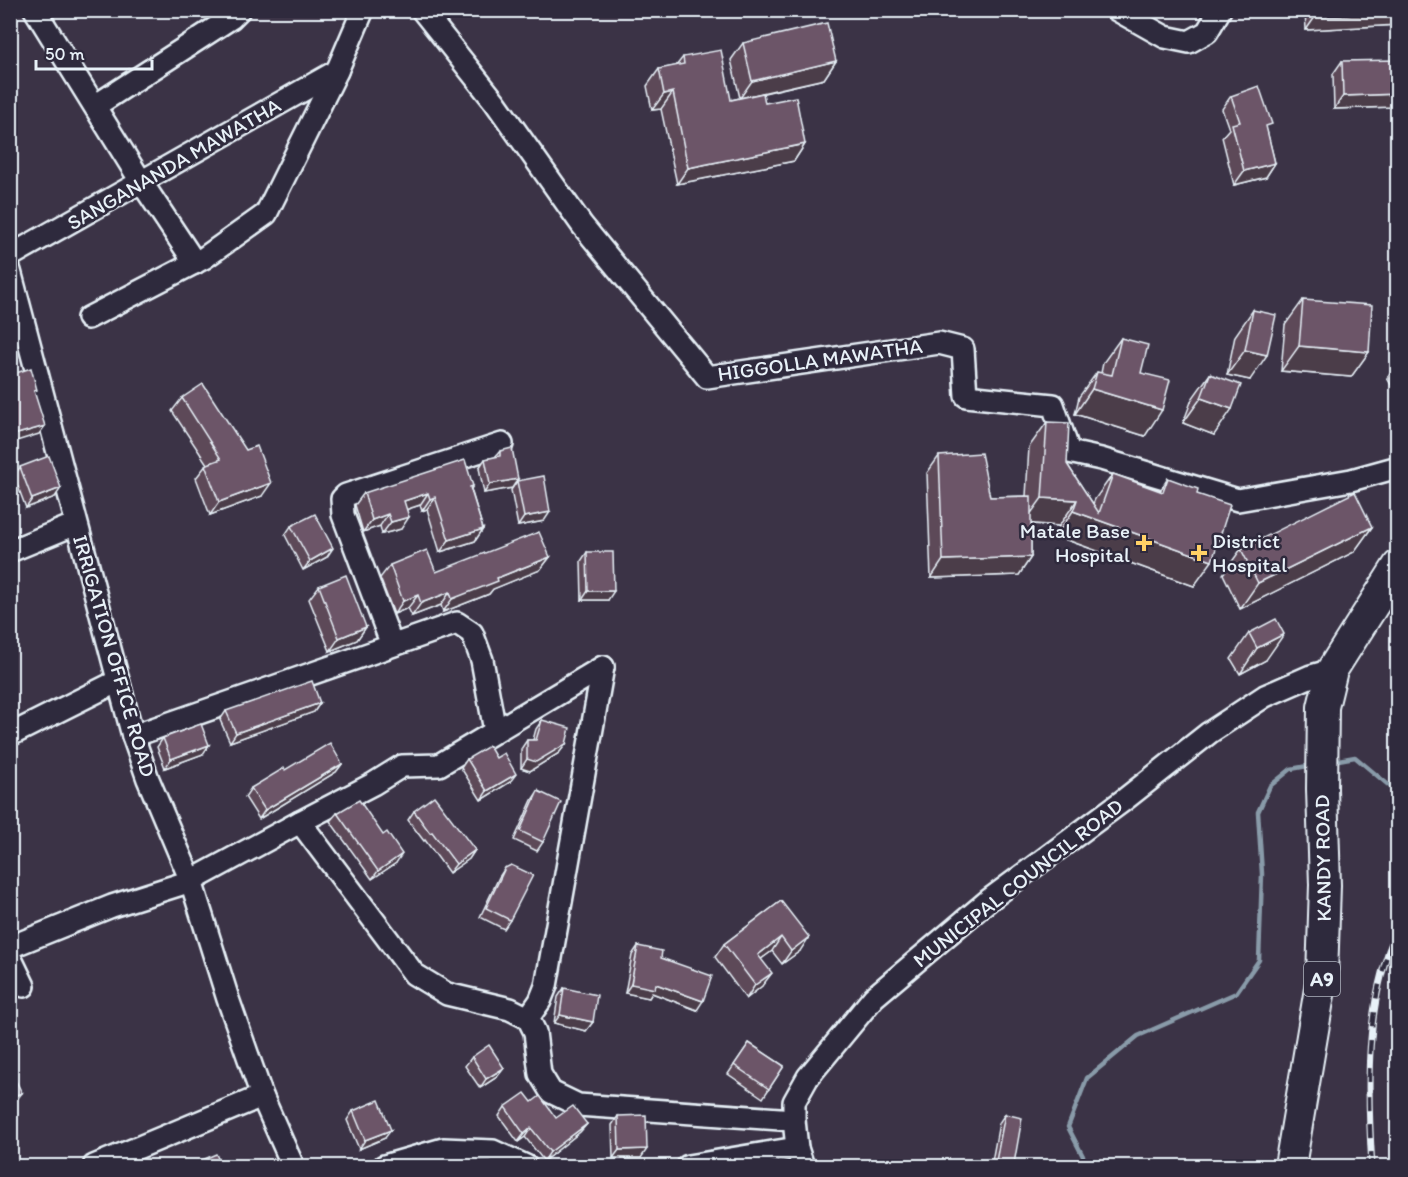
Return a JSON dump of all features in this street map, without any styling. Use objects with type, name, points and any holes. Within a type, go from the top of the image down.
[{"type":"highway","name":"KANDY ROAD","points":[[1290,1167],[1322,976],[1325,885],[1322,789],[1323,707],[1332,670],[1398,566]]},
{"type":"street","points":[[35,10],[142,183],[195,263]]},
{"type":"street","points":[[95,106],[231,18],[238,10]]},
{"type":"street","points":[[88,318],[195,263],[266,214],[337,71],[363,10]]},
{"type":"street","name":"HIGGOLLA MAWATHA","points":[[422,10],[495,102],[582,225],[707,376],[939,343],[963,349],[966,396],[1053,405],[1069,452],[1101,459],[1238,501],[1351,480],[1398,467]]},
{"type":"street","points":[[1116,10],[1165,37],[1189,42],[1207,32],[1220,10]]},
{"type":"street","name":"SANGANANDA MAWATHA","points":[[10,256],[337,71]]},
{"type":"street","name":"IRRIGATION OFFICE ROAD","points":[[10,272],[133,736],[148,779],[191,881],[228,999],[262,1096],[293,1167]]},
{"type":"street","points":[[392,645],[343,515],[342,499],[346,495],[502,444]]},
{"type":"street","points":[[10,551],[76,524]]},
{"type":"street","points":[[133,736],[457,623],[472,633],[482,660],[495,731]]},
{"type":"street","points":[[10,947],[112,906],[191,881],[373,784],[402,766],[439,765],[603,667],[546,986],[540,1001],[528,1018]]},
{"type":"street","name":"MUNICIPAL COUNCIL ROAD","points":[[800,1157],[794,1120],[794,1102],[808,1077],[874,997],[989,900],[1124,800],[1209,733],[1265,696],[1311,675],[1332,670]]},
{"type":"street","points":[[10,735],[118,681]]},
{"type":"street","points":[[300,822],[414,974],[447,994],[510,1009],[528,1018],[535,1032],[540,1074],[551,1092],[578,1105],[794,1120]]},
{"type":"street","points":[[10,957],[24,987]]},
{"type":"street","points":[[94,1167],[262,1096]]},
{"type":"street","points":[[384,1167],[443,1149],[493,1151],[526,1167]]},
{"type":"street","points":[[688,1167],[800,1157]]},
{"type":"building","points":[[1315,10],[1398,10],[1398,13],[1315,17]]},
{"type":"building","points":[[827,23],[836,61],[752,81],[743,43]]},
{"type":"building","points":[[721,50],[731,100],[763,93],[765,103],[796,97],[805,144],[688,168],[673,92],[664,94],[659,69],[684,64],[683,57]]},
{"type":"building","points":[[1398,60],[1398,94],[1343,96],[1342,61]]},
{"type":"building","points":[[1259,86],[1272,124],[1266,126],[1275,163],[1244,171],[1232,124],[1240,122],[1231,96]]},
{"type":"building","points":[[1303,300],[1372,305],[1369,352],[1299,346]]},
{"type":"building","points":[[1253,310],[1276,315],[1267,355],[1245,350]]},
{"type":"building","points":[[1121,338],[1148,345],[1141,373],[1170,380],[1162,410],[1092,389],[1097,372],[1112,375]]},
{"type":"building","points":[[31,368],[37,390],[34,391],[45,426],[10,436],[10,375]]},
{"type":"building","points":[[1210,374],[1241,385],[1232,409],[1201,398]]},
{"type":"building","points":[[203,384],[246,450],[257,446],[271,483],[219,502],[205,465],[221,459],[182,398]]},
{"type":"building","points":[[1047,422],[1069,423],[1067,464],[1099,513],[1113,474],[1163,492],[1168,478],[1198,489],[1197,494],[1230,505],[1212,561],[1073,511],[1077,500],[1042,498]]},
{"type":"building","points":[[512,448],[518,479],[490,484],[485,459],[500,456],[500,451]]},
{"type":"building","points":[[981,453],[990,497],[1031,496],[1031,557],[943,560],[939,456]]},
{"type":"building","points":[[49,456],[61,488],[32,499],[20,467]]},
{"type":"building","points":[[465,460],[473,486],[470,487],[483,529],[449,540],[435,497],[430,499],[428,493],[404,501],[409,517],[391,522],[388,514],[372,520],[364,493]]},
{"type":"building","points":[[544,476],[550,512],[524,517],[517,481]]},
{"type":"building","points":[[1355,492],[1372,527],[1258,583],[1241,549]]},
{"type":"building","points":[[315,514],[333,548],[310,561],[291,526]]},
{"type":"building","points":[[539,532],[550,557],[452,599],[450,592],[421,603],[418,595],[403,601],[390,565],[427,550],[436,572]]},
{"type":"building","points":[[587,552],[613,552],[614,591],[588,591]]},
{"type":"building","points":[[346,575],[366,627],[339,638],[319,586]]},
{"type":"building","points":[[1276,619],[1284,634],[1257,648],[1249,633]]},
{"type":"building","points":[[312,681],[320,703],[236,733],[226,711]]},
{"type":"building","points":[[542,720],[570,728],[566,744],[536,762],[527,759],[527,740],[536,740]]},
{"type":"building","points":[[201,724],[209,745],[171,759],[163,738]]},
{"type":"building","points":[[330,743],[342,764],[265,810],[251,788]]},
{"type":"building","points":[[489,746],[496,758],[504,753],[516,774],[487,791],[467,759]]},
{"type":"building","points":[[538,791],[561,802],[543,842],[520,831]]},
{"type":"building","points":[[434,796],[475,850],[456,864],[414,811]]},
{"type":"building","points":[[359,800],[383,835],[387,832],[402,854],[378,871],[337,813]]},
{"type":"building","points":[[511,865],[533,875],[510,920],[486,908],[505,868]]},
{"type":"building","points":[[781,901],[809,937],[791,951],[781,937],[758,955],[772,973],[755,985],[724,944]]},
{"type":"building","points":[[638,946],[662,951],[661,958],[712,976],[703,1001],[656,984],[655,989],[631,984]]},
{"type":"building","points":[[564,988],[597,995],[593,1022],[560,1015]]},
{"type":"building","points":[[749,1043],[784,1066],[769,1089],[734,1065]]},
{"type":"building","points":[[489,1045],[504,1068],[486,1079],[472,1057]]},
{"type":"building","points":[[10,1075],[13,1075],[22,1093],[10,1097]]},
{"type":"building","points":[[525,1093],[532,1102],[540,1096],[556,1118],[573,1106],[587,1124],[550,1152],[531,1128],[524,1134],[505,1107]]},
{"type":"building","points":[[379,1100],[391,1130],[365,1140],[353,1111]]},
{"type":"building","points":[[1005,1114],[1022,1118],[1014,1164],[996,1161]]},
{"type":"building","points":[[646,1115],[647,1149],[619,1150],[618,1116]]},
{"type":"building","points":[[216,1154],[222,1167],[200,1167],[198,1162]]},
{"type":"waterway","points":[[1333,761],[1355,757],[1398,793]]},
{"type":"waterway","points":[[1088,1166],[1068,1127],[1087,1078],[1138,1036],[1236,993],[1259,960],[1262,874],[1258,812],[1270,786],[1291,769],[1313,765]]},
{"type":"railway","points":[[1372,1166],[1369,1107],[1370,1046],[1379,985],[1398,929]]},
{"type":"place","name":"Matale Base Hospital","points":[[1144,543]]},
{"type":"place","name":"District Hospital","points":[[1199,553]]}]
